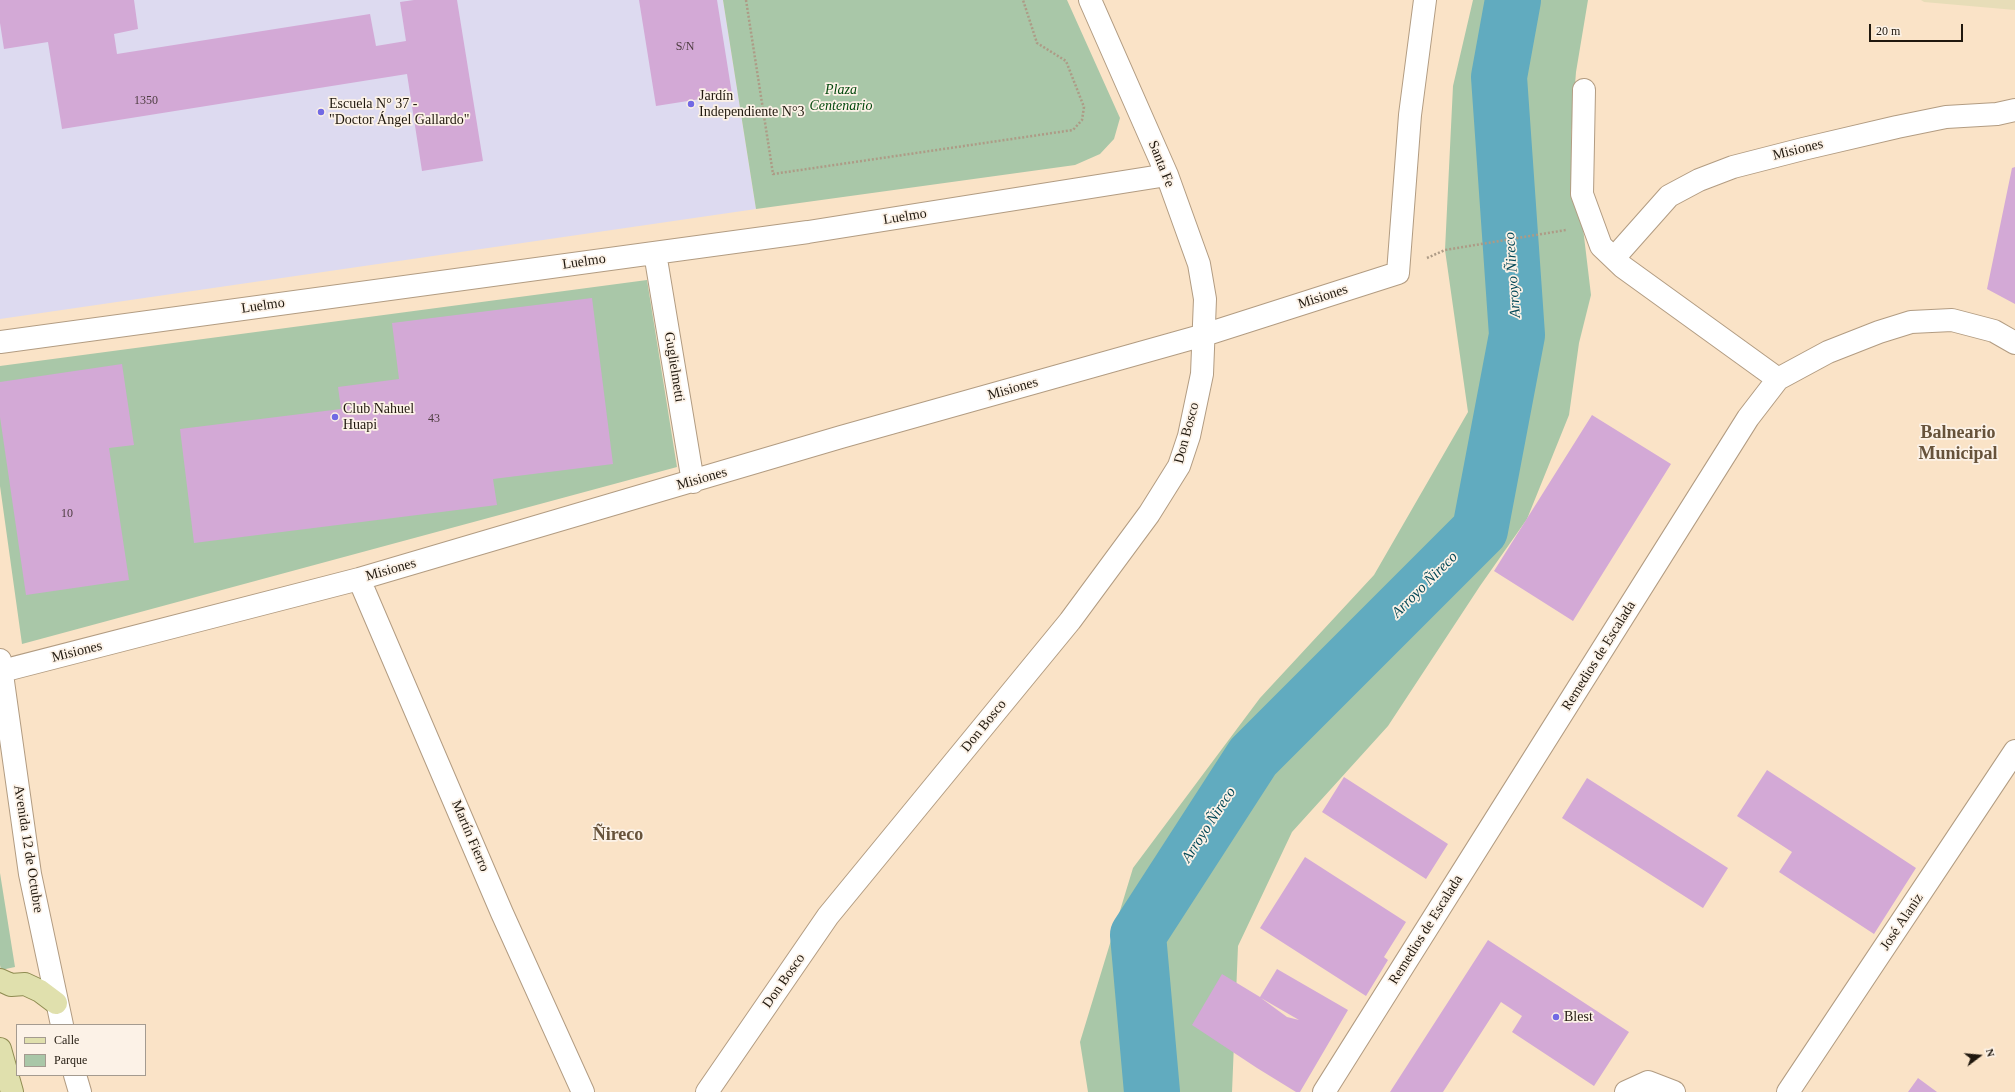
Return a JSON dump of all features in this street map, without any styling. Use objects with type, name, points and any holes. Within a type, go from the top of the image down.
[{"type":"main road","points":[[0,980],[11,985],[25,984],[40,991],[56,1004]]},
{"type":"main road","points":[[0,1049],[12,1092]]},
{"type":"street","name":"Santa Fe","points":[[1090,0],[1166,176],[1198,264],[1205,299],[1204,335]]},
{"type":"street","name":"Misiones","points":[[1,666],[359,579],[841,438],[1204,335],[1398,273],[1410,115],[1425,0]]},
{"type":"street","points":[[1584,90],[1582,194],[1608,252],[1623,266],[1778,379]]},
{"type":"street","name":"Misiones","points":[[1608,252],[1669,196],[1699,180],[1733,167],[1890,129],[1946,118],[1997,114],[2015,110]]},
{"type":"street","name":"Luelmo","points":[[0,342],[808,232],[1166,176]]},
{"type":"street","name":"Guglielmetti","points":[[655,253],[693,482]]},
{"type":"street","name":"Remedios de Escalada","points":[[1324,1092],[1748,418],[1778,379],[1828,352],[1879,332],[1911,322],[1952,320],[1994,331],[2015,344]]},
{"type":"street","name":"Don Bosco","points":[[707,1092],[828,916],[1070,621],[1148,514],[1180,466],[1189,436],[1202,374],[1204,335]]},
{"type":"street","name":"Martín Fierro","points":[[359,579],[502,913],[583,1092]]},
{"type":"street","name":"Avenida 12 de Octubre","points":[[1,666],[30,874],[56,1004],[62,1024]]},
{"type":"street","name":"José Alaniz","points":[[1788,1092],[2015,751]]},
{"type":"street","points":[[75,1076],[80,1092]]},
{"type":"street","points":[[1626,1092],[1648,1082],[1674,1092]]},
{"type":"path","points":[[746,0],[773,174],[1073,130],[1082,120],[1084,107],[1066,61],[1037,43],[1023,0]]},
{"type":"path","points":[[1444,250],[1545,233]]},
{"type":"shaded area","name":"Escuela N° 37 - \"Doctor Ángel Gallardo\"","points":[[0,0],[723,0],[756,209],[0,319]]},
{"type":"green space","name":"Plaza Centenario","points":[[723,0],[1067,0],[1120,118],[1114,139],[1100,154],[1075,165],[756,209]]},
{"type":"green space","points":[[1473,0],[1588,0],[1576,72],[1571,136],[1573,182],[1583,228],[1591,295],[1579,343],[1569,415],[1527,519],[1480,586],[1388,726],[1292,832],[1238,946],[1232,1092],[1088,1092],[1080,1042],[1133,868],[1260,698],[1374,575],[1468,412],[1445,250],[1453,86]]},
{"type":"green space","name":"Club Nahuel Huapi","points":[[647,280],[677,467],[22,644],[0,486],[0,366]]},
{"type":"green space","points":[[0,873],[15,967],[1,970],[0,965]]},
{"type":"sand","points":[[1921,0],[2015,0],[2015,10],[1924,2]]},
{"type":"building","name":"Escuela N° 37 - \"Doctor Ángel Gallardo\"","points":[[0,0],[134,0],[138,29],[114,34],[117,54],[370,14],[376,46],[406,41],[400,2],[414,0],[457,0],[483,161],[422,171],[407,74],[62,129],[48,42],[4,49],[0,23]]},
{"type":"building","name":"Jardín Independiente N°3","points":[[639,0],[717,0],[732,94],[656,106]]},
{"type":"building","points":[[2015,167],[2015,304],[1987,289],[2012,168]]},
{"type":"building","points":[[592,298],[613,464],[493,479],[497,505],[194,543],[180,429],[341,409],[338,387],[399,379],[392,323]]},
{"type":"building","points":[[122,364],[134,445],[109,448],[129,580],[26,595],[0,417],[0,382]]},
{"type":"building","points":[[1592,415],[1671,464],[1573,621],[1494,571]]},
{"type":"building","points":[[1767,770],[1916,868],[1874,934],[1779,872],[1792,852],[1737,816]]},
{"type":"building","points":[[1344,777],[1448,844],[1426,879],[1322,812]]},
{"type":"building","points":[[1587,778],[1728,868],[1703,908],[1562,818]]},
{"type":"building","points":[[1305,857],[1406,922],[1384,957],[1388,960],[1366,996],[1260,928]]},
{"type":"building","points":[[1488,940],[1629,1032],[1594,1086],[1512,1032],[1522,1016],[1501,1002],[1443,1092],[1390,1092]]},
{"type":"building","points":[[1277,969],[1348,1010],[1300,1092],[1296,1092],[1257,1068],[1192,1025],[1222,974],[1260,997]],"holes":[[[1261,998],[1299,1020],[1287,1017]]]},
{"type":"building","points":[[1918,1078],[1937,1092],[1908,1092]]},
{"type":"waterway","name":"Arroyo Ñireco","points":[[1152,1092],[1138,935],[1253,757],[1480,530],[1517,335],[1499,77],[1513,0]]},
{"type":"place","name":"Jardín Independiente N°3","points":[[691,104]]},
{"type":"place","name":"Escuela N° 37 - \"Doctor Ángel Gallardo\"","points":[[321,112]]},
{"type":"place","name":"Club Nahuel Huapi","points":[[335,417]]},
{"type":"place","name":"Blest","points":[[1556,1017]]},
{"type":"district","name":"Balneario Municipal","points":[[1958,443]]},
{"type":"district","name":"Ñireco","points":[[618,835]]}]
